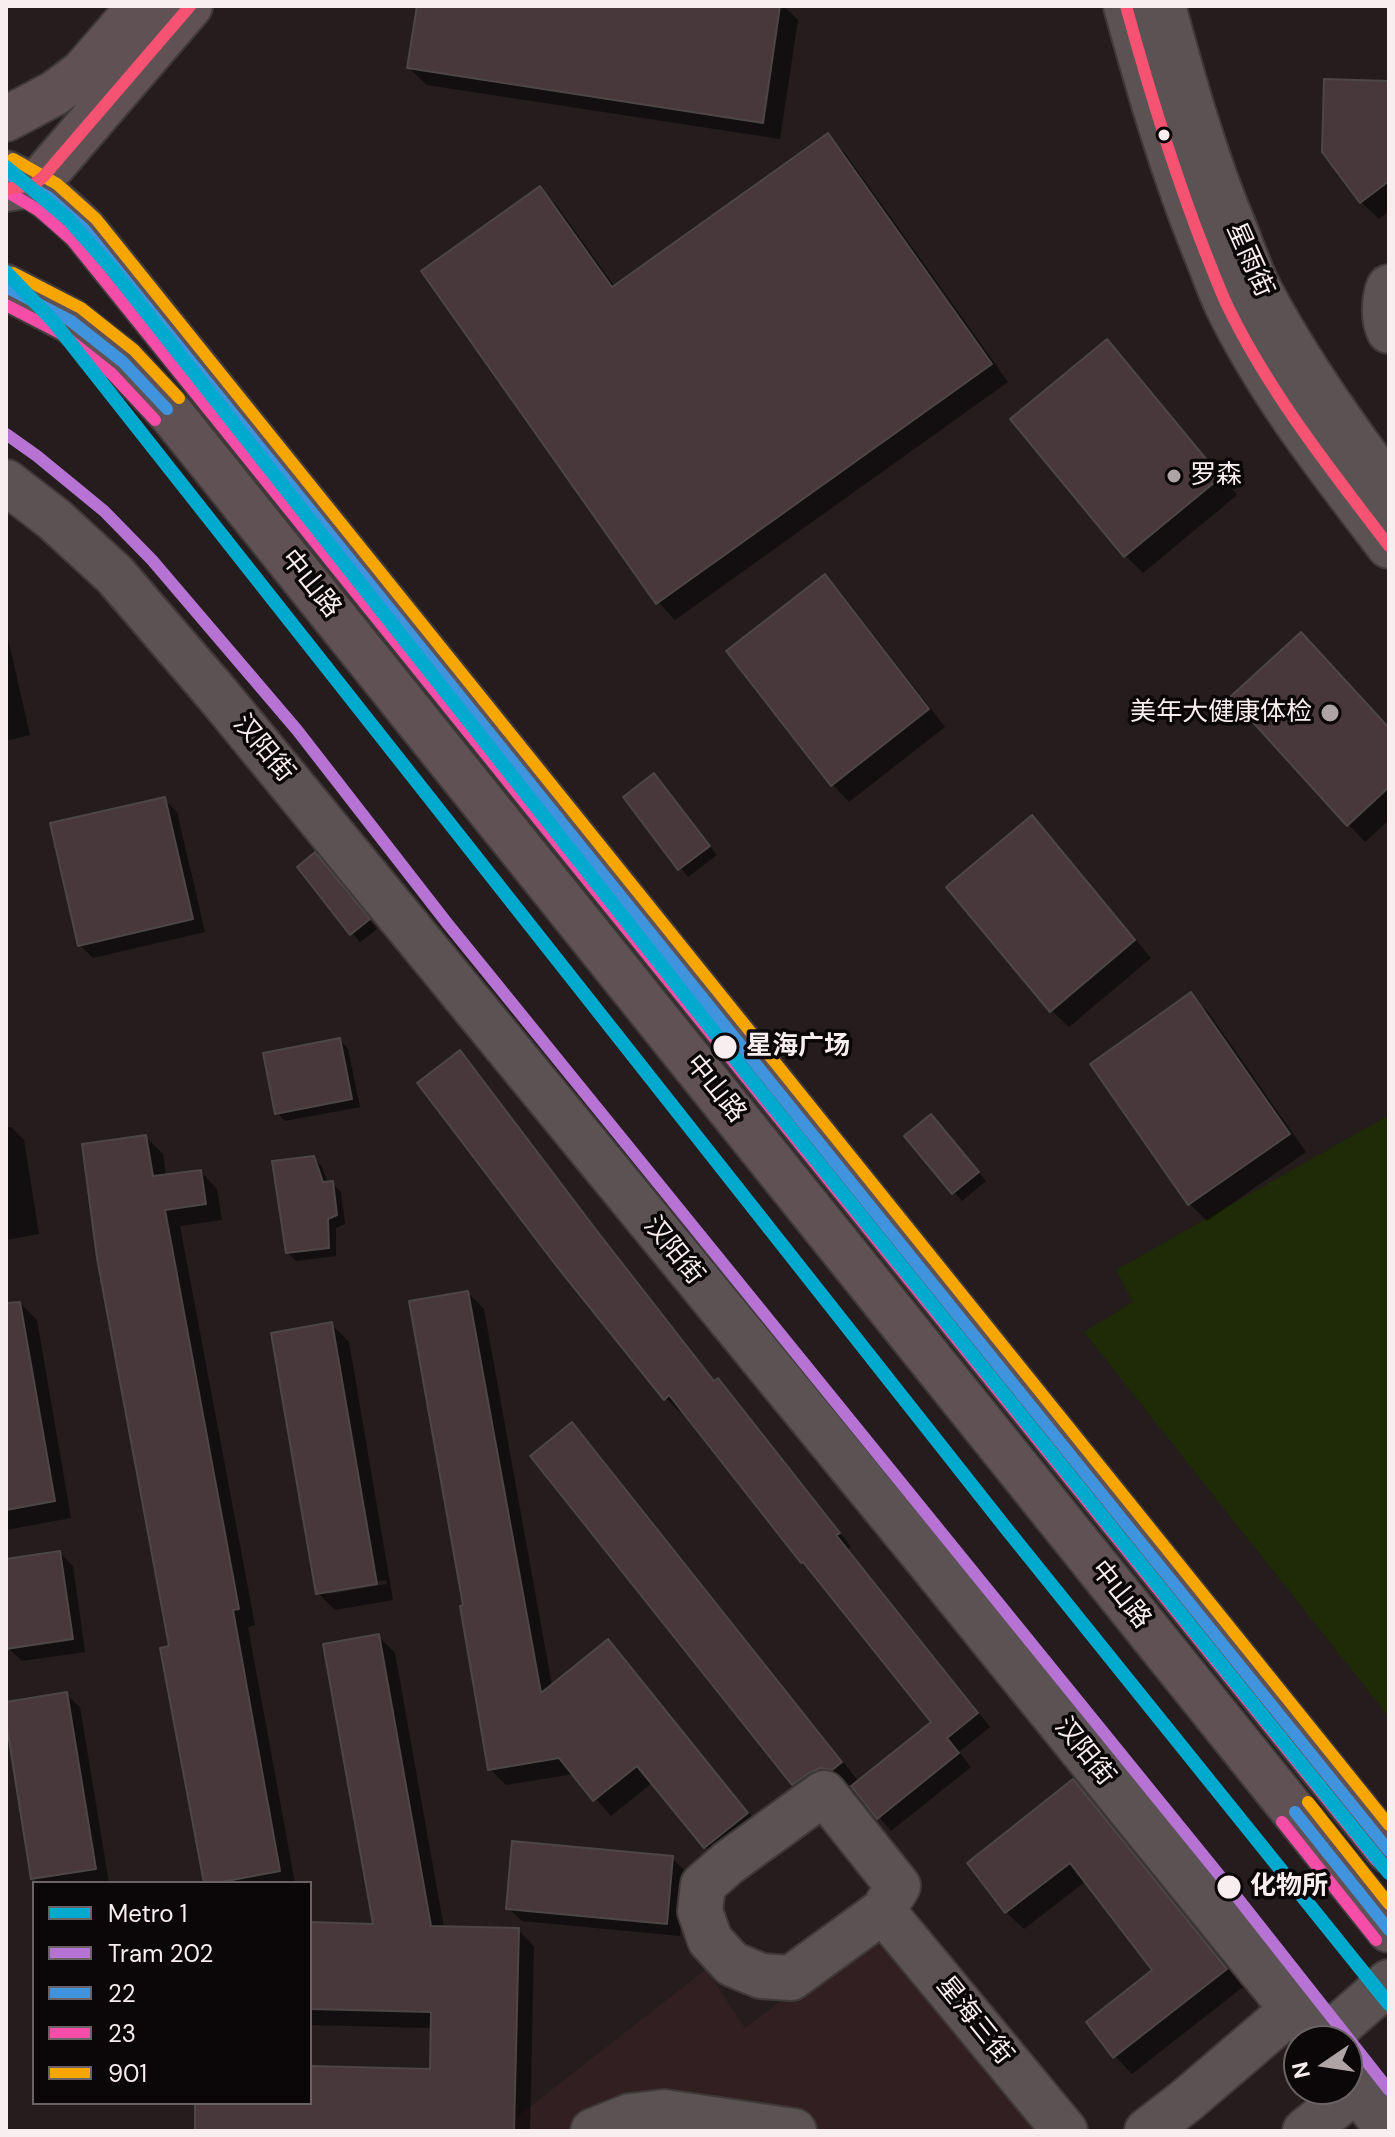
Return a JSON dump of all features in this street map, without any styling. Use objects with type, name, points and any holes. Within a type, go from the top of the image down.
[{"type":"highway","points":[[6,119],[55,93],[83,72],[140,6]]},
{"type":"highway","points":[[15,183],[43,177],[190,6]]},
{"type":"highway","name":"中山路","points":[[15,183],[59,205],[84,229],[1389,1851]]},
{"type":"highway","name":"中山路","points":[[6,287],[71,321],[123,362],[192,439],[1389,1930]]},
{"type":"street","name":"星雨街","points":[[1126,6],[1155,114],[1227,304],[1271,384],[1322,459],[1389,546]]},
{"type":"street","name":"星雨街","points":[[1163,6],[1190,105],[1223,202],[1258,286],[1302,365],[1389,487]]},
{"type":"street","points":[[1389,287],[1385,294],[1389,331]]},
{"type":"street","name":"汉阳街","points":[[6,482],[54,519],[115,575],[218,695],[1305,2025]]},
{"type":"street","points":[[824,1793],[898,1886],[883,1911],[791,1978],[761,1976],[732,1964],[710,1940],[700,1911],[703,1885],[824,1793]]},
{"type":"street","name":"星海三街","points":[[883,1911],[1065,2131]]},
{"type":"street","points":[[1320,2025],[1389,1982]]},
{"type":"street","points":[[1147,2131],[1187,2100],[1283,2046]]},
{"type":"street","points":[[1363,2098],[1389,2130]]},
{"type":"street","points":[[1305,2131],[1331,2105]]},
{"type":"street","points":[[593,2131],[630,2116],[664,2112],[794,2131]]},
{"type":"shaded area","points":[[867,1942],[883,1942],[1046,2131],[499,2131],[706,1969],[745,2028],[852,1947]]},
{"type":"green space","points":[[1389,1115],[1389,1717],[1084,1332],[1133,1302],[1116,1270]]},
{"type":"building","points":[[417,6],[780,6],[763,123],[407,68]]},
{"type":"building","points":[[1324,79],[1389,81],[1389,181],[1360,203],[1322,152]]},
{"type":"building","points":[[828,133],[992,364],[656,604],[421,271],[540,186],[612,287]]},
{"type":"building","points":[[1107,339],[1221,477],[1124,557],[1010,419]]},
{"type":"building","points":[[825,574],[929,709],[831,786],[726,651]]},
{"type":"building","points":[[1301,632],[1389,728],[1389,787],[1347,826],[1230,697]]},
{"type":"building","points":[[654,773],[710,846],[678,870],[623,797]]},
{"type":"building","points":[[165,797],[193,919],[78,946],[50,823]]},
{"type":"building","points":[[1032,815],[1135,940],[1050,1012],[946,887]]},
{"type":"building","points":[[315,852],[370,919],[350,935],[297,867]]},
{"type":"building","points":[[1191,992],[1290,1134],[1188,1205],[1090,1064]]},
{"type":"building","points":[[340,1038],[352,1099],[275,1114],[263,1053]]},
{"type":"building","points":[[460,1050],[714,1381],[718,1378],[840,1533],[836,1535],[978,1713],[947,1738],[959,1753],[877,1819],[851,1786],[931,1722],[669,1395],[664,1400],[417,1083]]},
{"type":"building","points":[[931,1114],[979,1172],[952,1194],[904,1136]]},
{"type":"building","points":[[146,1135],[153,1176],[201,1170],[206,1204],[165,1210],[239,1609],[233,1610],[280,1871],[227,1881],[204,1881],[160,1648],[169,1646],[97,1258],[82,1144]]},
{"type":"building","points":[[314,1156],[323,1182],[333,1181],[337,1215],[328,1219],[329,1248],[286,1253],[272,1161]]},
{"type":"building","points":[[468,1291],[541,1693],[608,1639],[748,1813],[704,1848],[637,1766],[593,1801],[559,1758],[488,1770],[460,1606],[463,1605],[409,1301]]},
{"type":"building","points":[[20,1302],[55,1501],[6,1510],[6,1303]]},
{"type":"building","points":[[332,1322],[377,1584],[316,1594],[271,1333]]},
{"type":"building","points":[[572,1422],[842,1762],[832,1770],[820,1768],[792,1785],[530,1456]]},
{"type":"building","points":[[60,1551],[73,1639],[6,1649],[6,1559]]},
{"type":"building","points":[[379,1634],[431,1926],[519,1928],[514,2131],[195,2131],[195,2105],[312,2105],[312,2066],[430,2069],[431,2012],[312,2009],[312,1922],[373,1924],[323,1644]]},
{"type":"building","points":[[67,1692],[96,1869],[31,1879],[6,1721],[6,1702]]},
{"type":"building","points":[[1073,1779],[1227,1969],[1113,2058],[1086,2022],[1152,1970],[1070,1863],[1005,1913],[967,1863]]},
{"type":"building","points":[[512,1841],[673,1856],[667,1924],[506,1909]]},
{"type":"metro line","name":"1","points":[[6,167],[69,220],[112,269],[747,1074],[1389,1873]]},
{"type":"metro line","name":"1","points":[[6,272],[53,321],[1005,1527],[1389,2004]]},
{"type":"tram line","name":"202","points":[[6,434],[104,511],[152,560],[297,730],[447,923],[1229,1887],[1389,2090]]},
{"type":"transit line","points":[[6,189],[33,185],[43,177],[190,6]]},
{"type":"transit line","points":[[1126,6],[1173,162],[1227,305],[1281,399],[1389,546]]},
{"type":"transit line","name":"901","points":[[13,159],[57,184],[96,219],[1389,1825]]},
{"type":"transit line","name":"22","points":[[6,173],[48,197],[84,229],[1389,1851]]},
{"type":"transit line","name":"23","points":[[6,191],[38,210],[72,240],[1377,1861]]},
{"type":"transit line","name":"901","points":[[13,273],[81,308],[134,350],[179,398]]},
{"type":"transit line","name":"22","points":[[6,287],[71,321],[123,362],[167,409]]},
{"type":"transit line","name":"23","points":[[6,305],[62,334],[112,374],[155,420]]},
{"type":"transit line","name":"901","points":[[1308,1802],[1389,1904]]},
{"type":"transit line","name":"22","points":[[1295,1812],[1389,1930]]},
{"type":"transit line","name":"23","points":[[1282,1822],[1376,1940]]},
{"type":"place","name":"罗森","points":[[1174,476]]},
{"type":"place","name":"美年大健康体检","points":[[1330,713]]},
{"type":"place","name":"星海广场","points":[[725,1047]]},
{"type":"place","name":"化物所","points":[[1229,1887]]}]
